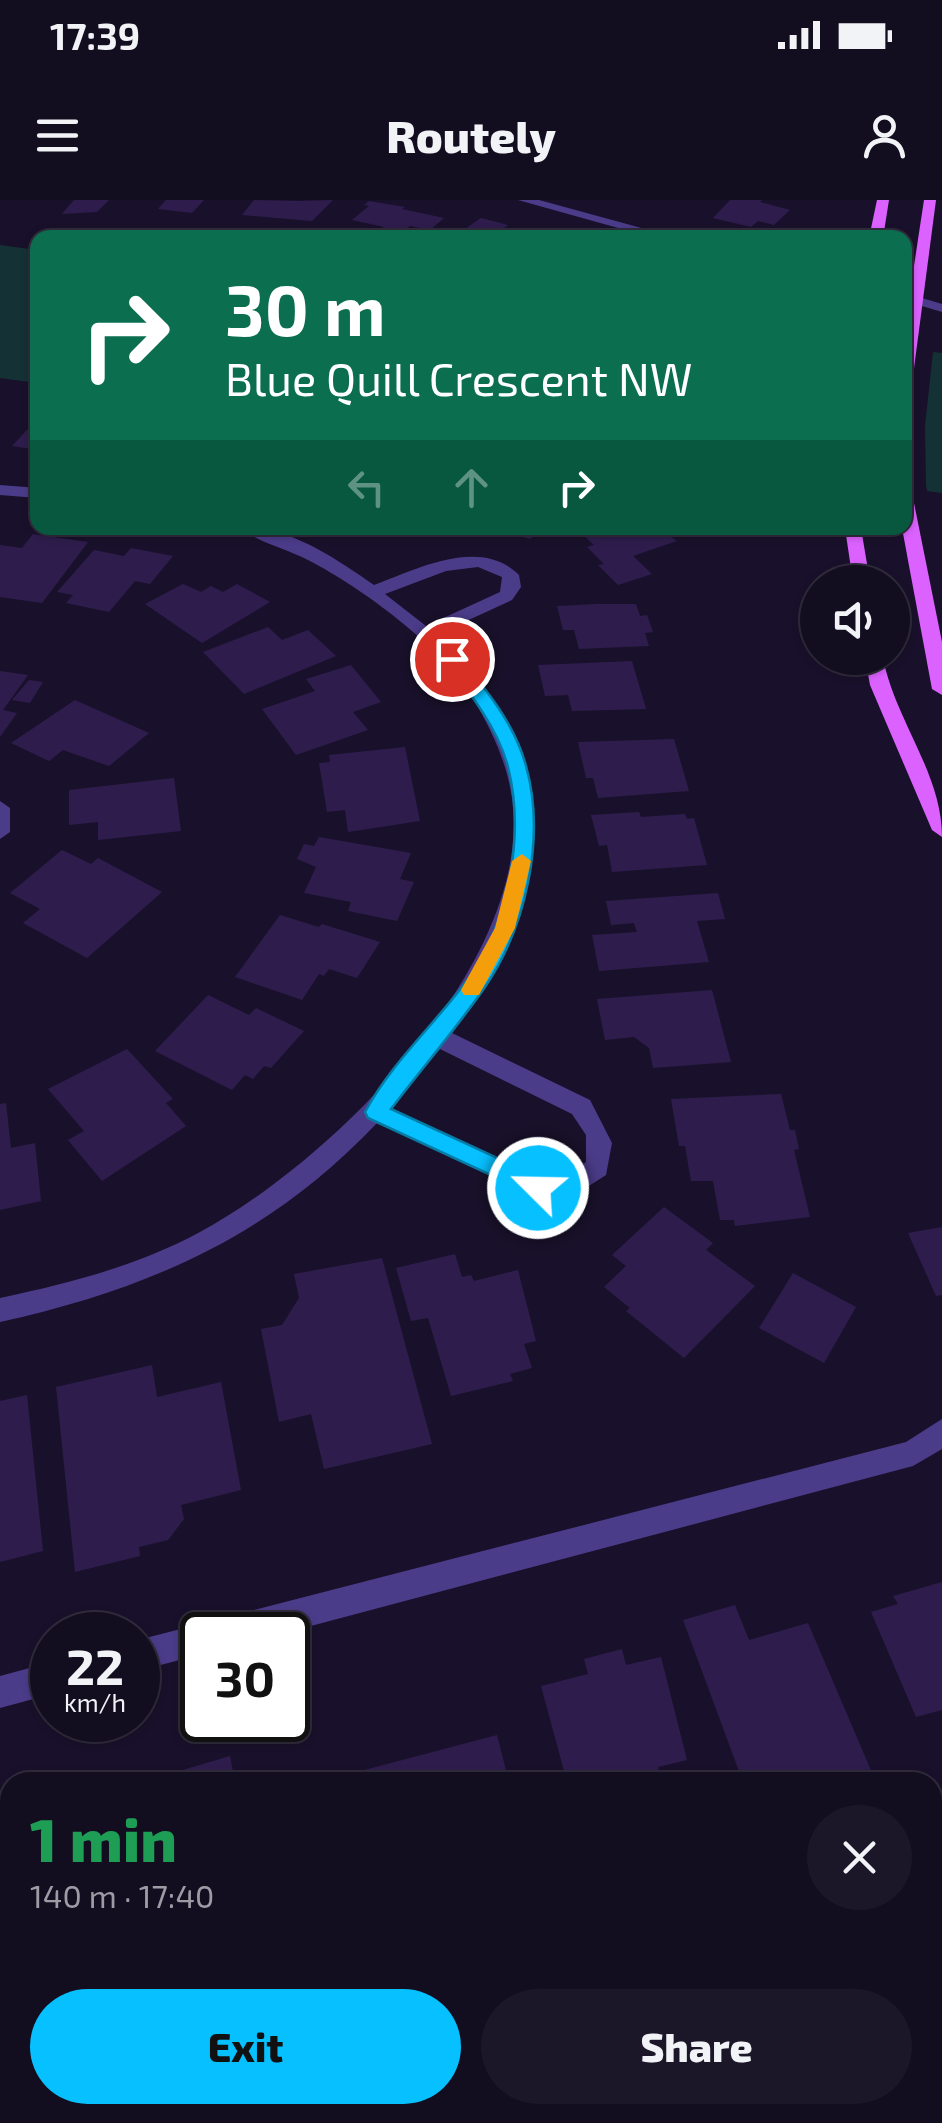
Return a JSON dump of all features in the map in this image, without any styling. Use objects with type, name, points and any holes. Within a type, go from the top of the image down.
[{"type":"main road","points":[[877,230],[883,200]]},
{"type":"main road","points":[[912,288],[930,200]]},
{"type":"main road","points":[[912,534],[942,688]]},
{"type":"main road","points":[[853,535],[859,565]]},
{"type":"main road","points":[[877,675],[942,830]]},
{"type":"street","points":[[524,200],[641,230]]},
{"type":"street","points":[[912,299],[942,308]]},
{"type":"street","points":[[0,490],[30,492]]},
{"type":"street","points":[[0,1310],[79,1292],[182,1254],[275,1197],[376,1112],[438,1037],[478,980],[505,928],[520,872],[524,817],[520,778],[503,729],[469,678],[373,592],[306,550],[267,535]]},
{"type":"street","points":[[373,592],[470,561],[500,566],[510,575],[512,587],[506,596],[423,634]]},
{"type":"street","points":[[0,808],[0,832]]},
{"type":"street","points":[[376,1112],[538,1188],[569,1186],[596,1168],[602,1142],[596,1124],[581,1107],[438,1037]]},
{"type":"street","points":[[306,1612],[913,1453],[942,1432]]},
{"type":"street","points":[[0,1692],[30,1684]]},
{"type":"green space","points":[[0,245],[30,249],[30,382],[0,378]]},
{"type":"green space","points":[[933,352],[942,353],[942,493],[927,491],[926,485],[925,426]]},
{"type":"building","points":[[74,200],[109,200],[97,212],[62,214]]},
{"type":"building","points":[[166,200],[204,200],[192,213],[158,209]]},
{"type":"building","points":[[254,200],[333,200],[312,221],[242,215]]},
{"type":"building","points":[[730,200],[762,200],[790,210],[774,225],[758,221],[751,227],[713,218]]},
{"type":"building","points":[[369,201],[444,218],[430,230],[410,226],[405,230],[380,230],[384,227],[352,220],[369,206],[364,205]]},
{"type":"building","points":[[481,218],[508,225],[501,230],[463,230]]},
{"type":"building","points":[[30,427],[30,449],[12,446]]},
{"type":"building","points":[[32,535],[88,542],[42,603],[0,597],[0,545],[22,548]]},
{"type":"building","points":[[583,535],[668,535],[677,541],[633,556],[652,574],[618,585],[587,547],[594,545]]},
{"type":"building","points":[[131,548],[173,556],[150,584],[135,581],[109,612],[66,603],[73,595],[57,592],[94,550],[124,556]]},
{"type":"building","points":[[183,584],[201,592],[211,586],[223,592],[237,584],[270,602],[202,643],[145,604]]},
{"type":"building","points":[[636,604],[640,616],[647,615],[653,632],[645,633],[649,646],[579,649],[574,630],[563,630],[557,606]]},
{"type":"building","points":[[268,627],[282,640],[308,630],[336,656],[244,694],[203,652]]},
{"type":"building","points":[[632,661],[646,709],[572,711],[568,695],[545,696],[538,665]]},
{"type":"building","points":[[351,665],[381,702],[353,712],[368,730],[296,755],[262,709],[315,691],[306,679]]},
{"type":"building","points":[[0,671],[28,675],[3,710],[17,713],[0,737]]},
{"type":"building","points":[[29,680],[43,682],[30,703],[12,700]]},
{"type":"building","points":[[75,700],[149,733],[109,766],[63,750],[49,761],[11,743]]},
{"type":"building","points":[[674,739],[689,791],[598,798],[593,778],[586,778],[578,742]]},
{"type":"building","points":[[405,747],[420,821],[348,832],[345,810],[327,812],[319,763],[330,762],[329,755]]},
{"type":"building","points":[[174,778],[181,831],[98,840],[98,822],[69,825],[69,790]]},
{"type":"building","points":[[639,812],[641,817],[685,814],[687,819],[694,818],[707,865],[612,872],[607,845],[599,846],[591,815]]},
{"type":"building","points":[[319,837],[411,853],[400,879],[414,882],[397,921],[348,911],[351,902],[304,893],[316,867],[297,859],[304,844],[314,846]]},
{"type":"building","points":[[62,850],[91,864],[98,858],[162,892],[87,958],[23,923],[40,909],[10,893]]},
{"type":"building","points":[[718,893],[725,919],[697,921],[709,962],[599,971],[592,935],[637,932],[634,923],[611,925],[606,901]]},
{"type":"building","points":[[280,915],[380,942],[357,978],[329,969],[324,976],[319,974],[302,1000],[235,977]]},
{"type":"building","points":[[712,990],[731,1062],[653,1068],[649,1048],[634,1037],[605,1040],[597,999]]},
{"type":"building","points":[[208,995],[249,1015],[256,1008],[304,1031],[271,1068],[264,1066],[253,1079],[245,1075],[232,1090],[155,1051]]},
{"type":"building","points":[[127,1049],[173,1099],[166,1103],[186,1126],[102,1181],[68,1140],[84,1131],[48,1089]]},
{"type":"building","points":[[781,1094],[790,1130],[795,1130],[799,1149],[794,1150],[810,1217],[735,1226],[734,1220],[720,1220],[713,1181],[691,1181],[685,1146],[679,1146],[671,1099]]},
{"type":"building","points":[[6,1103],[11,1148],[35,1143],[41,1201],[0,1210],[0,1104]]},
{"type":"building","points":[[664,1207],[713,1243],[706,1250],[755,1286],[684,1358],[626,1311],[630,1308],[604,1287],[626,1266],[612,1255]]},
{"type":"building","points":[[942,1227],[942,1295],[936,1296],[908,1233]]},
{"type":"building","points":[[455,1254],[462,1277],[471,1275],[474,1281],[518,1270],[536,1341],[524,1344],[532,1368],[510,1374],[513,1381],[451,1396],[428,1318],[411,1321],[396,1268]]},
{"type":"building","points":[[382,1258],[432,1444],[324,1469],[311,1414],[279,1422],[261,1329],[282,1325],[299,1298],[294,1274]]},
{"type":"building","points":[[793,1273],[856,1307],[824,1363],[759,1328]]},
{"type":"building","points":[[152,1365],[157,1397],[221,1382],[241,1490],[181,1505],[184,1519],[168,1540],[139,1547],[140,1556],[75,1572],[56,1387]]},
{"type":"building","points":[[27,1395],[43,1551],[0,1562],[0,1401]]},
{"type":"building","points":[[942,1582],[942,1710],[916,1717],[871,1612],[898,1604],[893,1596]]},
{"type":"building","points":[[735,1605],[749,1640],[808,1623],[872,1772],[739,1772],[683,1620]]},
{"type":"building","points":[[622,1649],[626,1665],[661,1657],[687,1760],[658,1767],[659,1772],[564,1772],[541,1686],[588,1674],[584,1659]]},
{"type":"building","points":[[497,1735],[506,1772],[357,1772]]},
{"type":"building","points":[[230,1756],[233,1772],[176,1772]]},
{"type":"slow traffic","points":[[472,990],[505,928],[522,861]]},
{"type":"route","points":[[452,659],[487,702],[517,765],[524,817],[520,872],[505,928],[478,980],[438,1037],[376,1112],[538,1188]]}]
